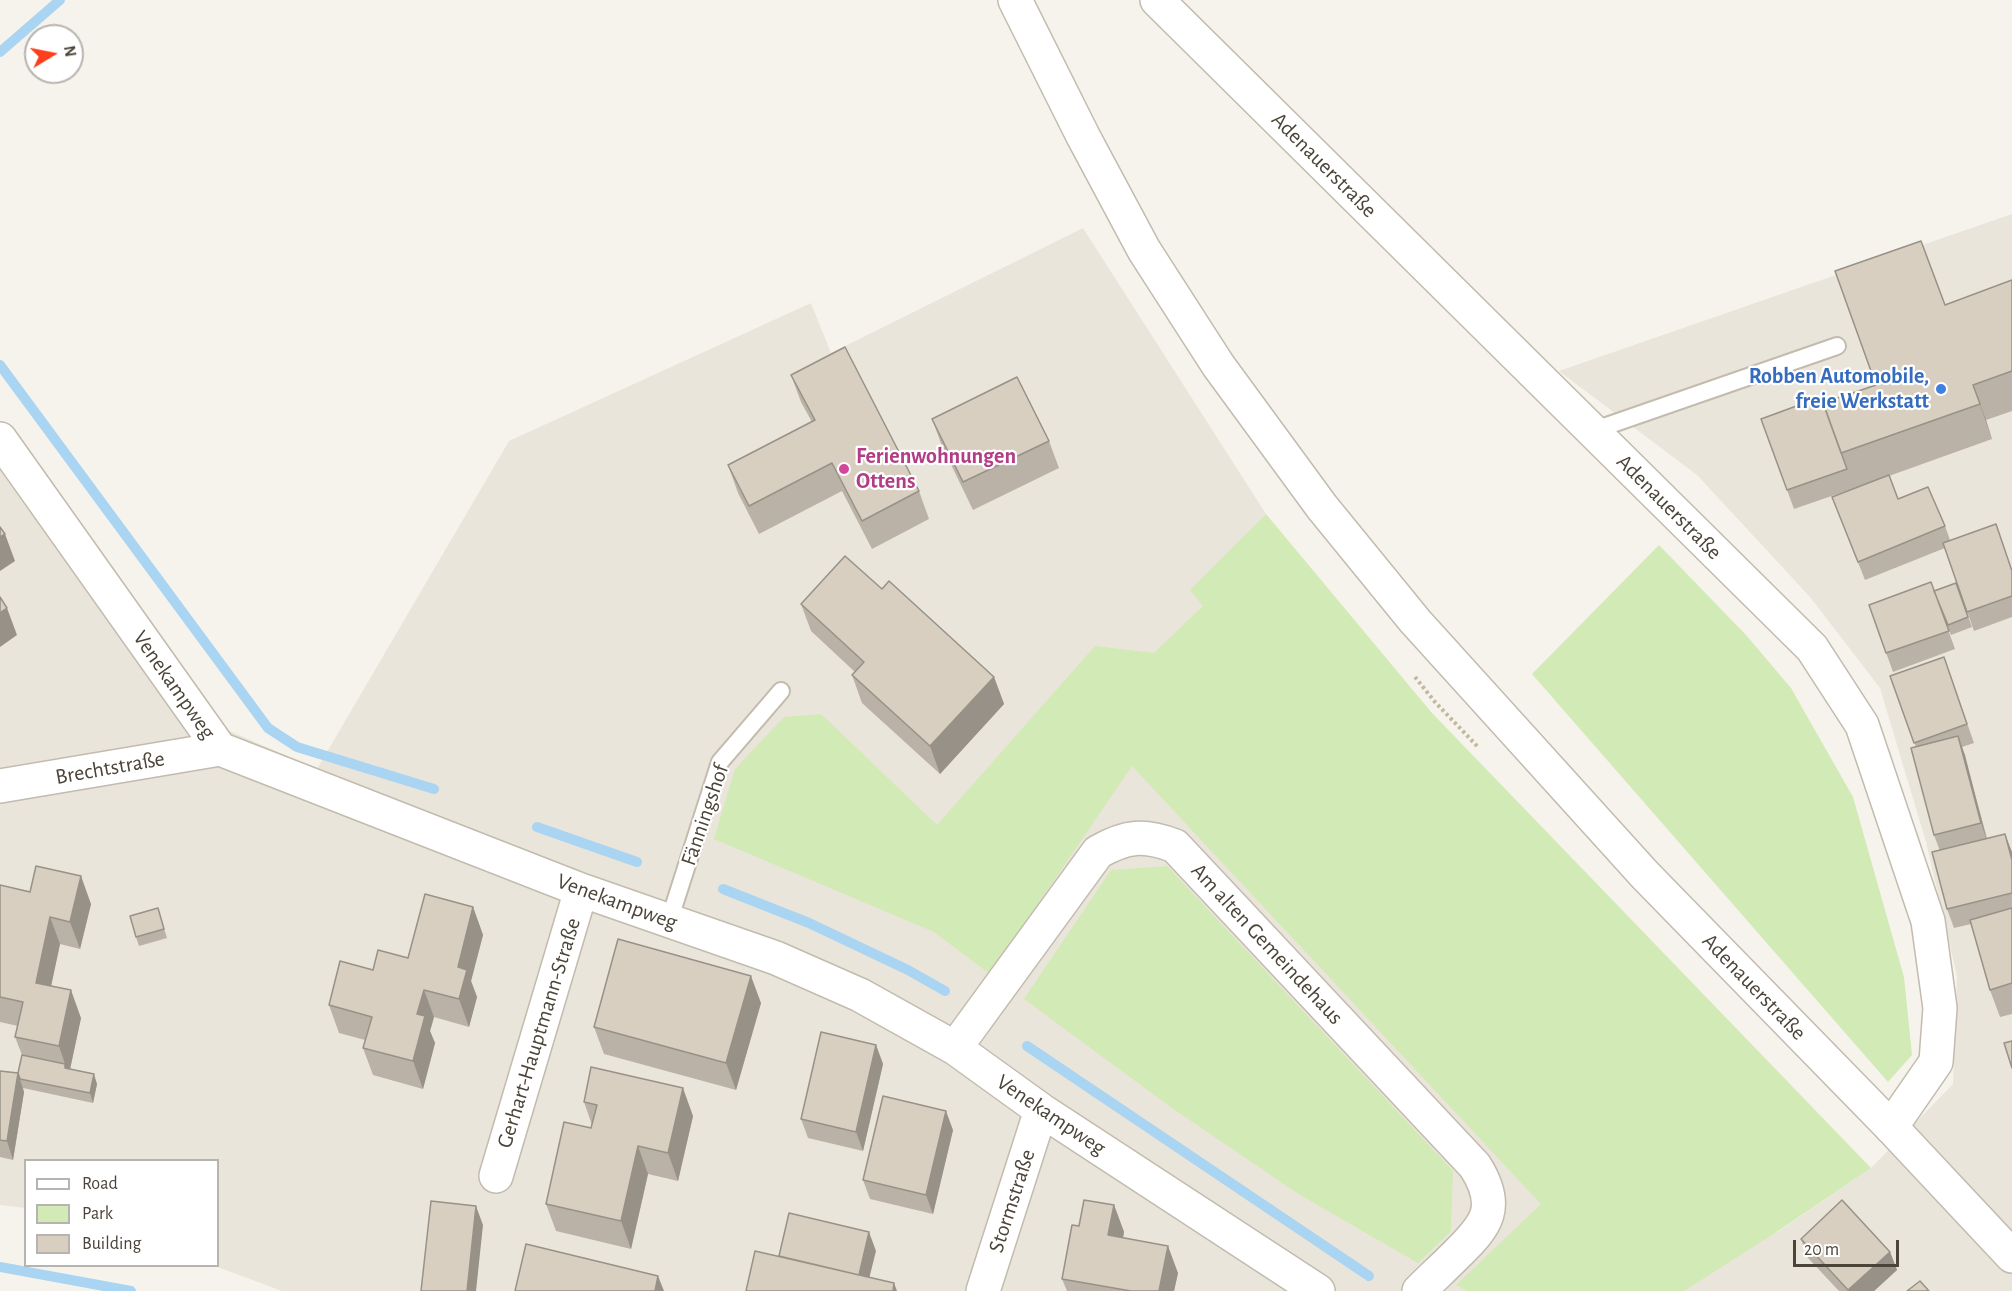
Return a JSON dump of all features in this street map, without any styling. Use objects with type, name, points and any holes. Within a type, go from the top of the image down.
[{"type":"street","name":"Adenauerstraße","points":[[1015,0],[1083,136],[1144,250],[1218,365],[1322,507],[1415,621],[1646,875],[1891,1127],[2012,1256]]},
{"type":"street","name":"Adenauerstraße","points":[[1157,0],[1812,648],[1862,725],[1928,921],[1940,1008],[1936,1062],[1891,1127]]},
{"type":"street","name":"Venekampweg","points":[[0,439],[220,750],[581,890],[776,958],[860,995],[955,1048],[1041,1110],[1318,1291]]},
{"type":"street","name":"Brechtstraße","points":[[0,786],[220,750]]},
{"type":"street","name":"Am alten Gemeindehaus","points":[[955,1048],[1098,852],[1115,842],[1135,837],[1156,838],[1175,846],[1475,1166],[1485,1182],[1488,1200],[1486,1218],[1477,1234],[1419,1291]]},
{"type":"street","name":"Gerhart-Hauptmann-Straße","points":[[496,1176],[581,890]]},
{"type":"street","name":"Stormstraße","points":[[983,1291],[1041,1110]]},
{"type":"lane","points":[[1593,431],[1837,346]]},
{"type":"lane","name":"Fänningshof","points":[[669,921],[720,762],[781,691]]},
{"type":"shaded area","points":[[2012,214],[2012,1291],[282,1291],[218,1267],[219,1159],[24,1159],[24,1208],[0,1205],[0,430],[225,729],[317,769],[509,441],[811,303],[831,353],[1083,228],[1266,514],[1191,590],[1776,1233],[1871,1168],[1953,1084],[1957,976],[1926,842],[1880,688],[1810,597],[1697,475],[1559,371]]},
{"type":"green space","points":[[1266,514],[1432,713],[1871,1168],[1684,1291],[1467,1291],[1456,1285],[1541,1204],[1132,766],[990,974],[934,932],[714,839],[735,769],[784,717],[821,714],[937,825],[1095,646],[1154,653],[1203,606],[1190,590]]},
{"type":"green space","points":[[1659,545],[1746,635],[1791,688],[1853,797],[1904,977],[1912,1055],[1888,1082],[1532,674]]},
{"type":"green space","points":[[1167,866],[1453,1171],[1451,1231],[1418,1263],[1300,1195],[1172,1108],[1024,999],[1111,870]]},
{"type":"building","points":[[1921,241],[1945,305],[2012,280],[2012,371],[1973,385],[1980,404],[1841,453],[1823,403],[1876,385],[1835,271]]},
{"type":"building","name":"Ferienwohnungen Ottens","points":[[845,347],[919,491],[862,521],[832,463],[749,506],[728,465],[815,420],[791,375]]},
{"type":"building","points":[[1017,377],[1049,441],[963,482],[932,419]]},
{"type":"building","points":[[1821,397],[1847,469],[1787,490],[1761,419]]},
{"type":"building","points":[[1889,475],[1898,499],[1928,487],[1945,526],[1858,562],[1832,497]]},
{"type":"building","points":[[1996,524],[2012,571],[2012,596],[1967,612],[1943,543]]},
{"type":"building","points":[[0,527],[5,534],[0,537]]},
{"type":"building","points":[[845,556],[882,589],[889,581],[994,677],[930,746],[852,675],[864,662],[801,604]]},
{"type":"building","points":[[1931,582],[1949,631],[1886,653],[1869,605]]},
{"type":"building","points":[[1956,583],[1968,617],[1948,625],[1934,591]]},
{"type":"building","points":[[0,597],[7,608],[0,613]]},
{"type":"building","points":[[1944,657],[1967,724],[1914,743],[1890,676]]},
{"type":"building","points":[[1958,736],[1981,823],[1934,835],[1911,748]]},
{"type":"building","points":[[2005,834],[2012,860],[2012,893],[1947,909],[1932,852]]},
{"type":"building","points":[[36,866],[81,876],[70,922],[50,917],[36,983],[71,990],[59,1046],[15,1037],[23,1002],[0,997],[0,885],[30,892]]},
{"type":"building","points":[[425,894],[473,907],[458,967],[467,970],[459,999],[424,990],[417,1014],[425,1016],[413,1061],[363,1048],[372,1017],[329,1005],[340,961],[373,970],[378,950],[408,958]]},
{"type":"building","points":[[158,908],[164,929],[136,937],[130,916]]},
{"type":"building","points":[[2012,908],[2012,983],[1990,990],[1970,920]]},
{"type":"building","points":[[618,939],[751,976],[726,1063],[594,1027]]},
{"type":"building","points":[[821,1032],[876,1045],[856,1132],[801,1119]]},
{"type":"building","points":[[2012,1041],[2012,1068],[2004,1043]]},
{"type":"building","points":[[22,1055],[65,1064],[65,1068],[94,1074],[90,1093],[20,1079],[18,1073]]},
{"type":"building","points":[[591,1067],[683,1088],[668,1153],[638,1146],[621,1221],[546,1204],[564,1122],[591,1128],[597,1105],[584,1102]]},
{"type":"building","points":[[0,1071],[18,1073],[7,1141],[0,1140]]},
{"type":"building","points":[[883,1096],[946,1111],[926,1195],[863,1180]]},
{"type":"building","points":[[1084,1200],[1114,1205],[1108,1235],[1168,1246],[1159,1291],[1131,1291],[1062,1279],[1072,1225],[1079,1226]]},
{"type":"building","points":[[1842,1200],[1890,1252],[1848,1290],[1801,1239]]},
{"type":"building","points":[[431,1201],[476,1206],[467,1291],[421,1291]]},
{"type":"building","points":[[789,1213],[869,1232],[859,1275],[779,1256]]},
{"type":"building","points":[[526,1244],[658,1276],[655,1291],[515,1291]]},
{"type":"building","points":[[755,1251],[894,1283],[893,1291],[746,1291]]},
{"type":"building","points":[[1920,1281],[1929,1291],[1907,1291]]},
{"type":"waterway","points":[[0,52],[60,0]]},
{"type":"waterway","points":[[0,365],[268,728],[297,747],[434,789]]},
{"type":"waterway","points":[[537,827],[637,862]]},
{"type":"waterway","points":[[723,889],[809,923],[908,970],[945,991]]},
{"type":"waterway","points":[[1027,1046],[1369,1276]]},
{"type":"waterway","points":[[0,1267],[131,1291]]},
{"type":"place","name":"Robben Automobile, freie Werkstatt","points":[[1941,389]]},
{"type":"place","name":"Ferienwohnungen Ottens","points":[[844,469]]}]
